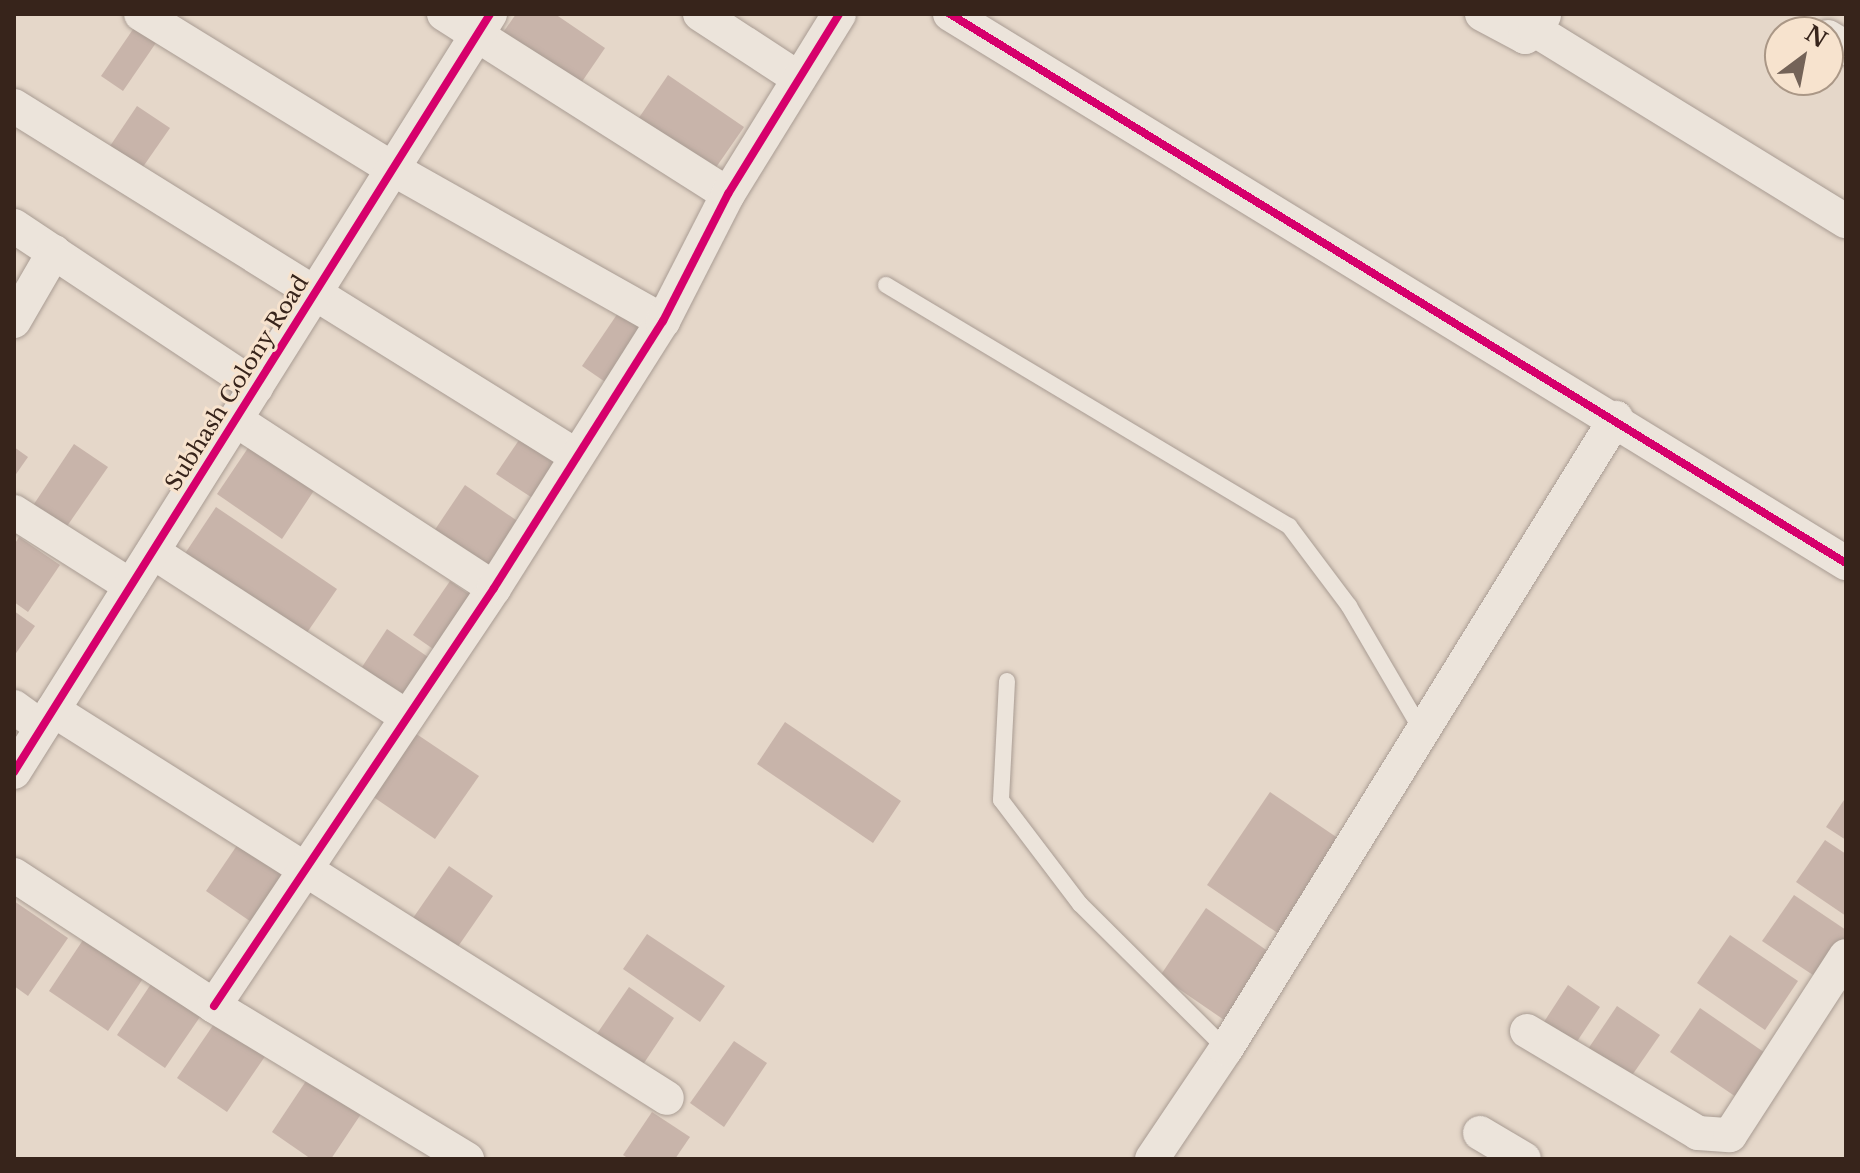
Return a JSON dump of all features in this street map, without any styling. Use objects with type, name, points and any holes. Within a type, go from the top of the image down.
[{"type":"street","points":[[141,14],[393,169],[663,321]]},
{"type":"street","points":[[444,14],[484,24],[728,194]]},
{"type":"street","points":[[700,14],[798,78]]},
{"type":"street","points":[[214,1006],[494,588],[575,455],[663,321],[728,194],[839,14]]},
{"type":"street","points":[[950,14],[1616,418],[1846,563]]},
{"type":"street","points":[[1482,14],[1519,36],[1540,22],[1846,221]]},
{"type":"street","name":"Subhash Colony Road","points":[[14,772],[484,24]]},
{"type":"street","points":[[14,106],[313,296],[575,455]]},
{"type":"street","points":[[14,226],[256,387]]},
{"type":"street","points":[[14,321],[54,252]]},
{"type":"street","points":[[1152,1159],[1226,1049],[1616,418]]},
{"type":"street","points":[[236,420],[494,588]]},
{"type":"street","points":[[14,512],[131,586]]},
{"type":"street","points":[[153,552],[407,717]]},
{"type":"street","points":[[14,707],[48,718],[305,869],[667,1098]]},
{"type":"street","points":[[14,875],[214,1006],[467,1159]]},
{"type":"street","points":[[1527,1031],[1698,1133],[1730,1135],[1846,956]]},
{"type":"street","points":[[1480,1133],[1524,1159]]},
{"type":"lane","points":[[886,285],[1289,526],[1349,606],[1421,729]]},
{"type":"lane","points":[[1007,681],[1001,800],[1080,904],[1226,1049]]},
{"type":"building","points":[[516,14],[555,14],[605,48],[579,86],[502,34]]},
{"type":"building","points":[[138,22],[160,37],[123,91],[101,76]]},
{"type":"building","points":[[668,75],[744,127],[708,179],[632,128]]},
{"type":"building","points":[[137,106],[170,128],[138,174],[106,152]]},
{"type":"building","points":[[620,310],[652,332],[614,388],[582,366]]},
{"type":"building","points":[[521,437],[561,464],[537,501],[496,474]]},
{"type":"building","points":[[74,444],[108,467],[63,532],[30,510]]},
{"type":"building","points":[[250,445],[315,489],[282,539],[217,494]]},
{"type":"building","points":[[14,447],[28,457],[14,477]]},
{"type":"building","points":[[465,485],[526,527],[491,578],[430,537]]},
{"type":"building","points":[[216,507],[337,589],[304,637],[184,555]]},
{"type":"building","points":[[19,537],[60,565],[28,612],[14,602],[14,545]]},
{"type":"building","points":[[450,581],[473,597],[436,651],[413,635]]},
{"type":"building","points":[[14,611],[35,626],[14,656]]},
{"type":"building","points":[[387,629],[431,659],[405,697],[362,667]]},
{"type":"building","points":[[785,722],[901,801],[873,843],[757,764]]},
{"type":"building","points":[[412,731],[479,776],[435,839],[369,794]]},
{"type":"building","points":[[1270,792],[1348,845],[1285,938],[1207,885]]},
{"type":"building","points":[[1846,797],[1846,840],[1826,827]]},
{"type":"building","points":[[242,838],[293,873],[257,926],[206,891]]},
{"type":"building","points":[[1825,840],[1846,854],[1846,916],[1796,882]]},
{"type":"building","points":[[449,866],[493,896],[457,948],[413,918]]},
{"type":"building","points":[[1794,895],[1846,930],[1846,947],[1822,981],[1762,941]]},
{"type":"building","points":[[14,901],[68,938],[28,996],[14,986]]},
{"type":"building","points":[[1206,908],[1275,956],[1230,1024],[1160,976]]},
{"type":"building","points":[[647,934],[725,986],[700,1022],[623,969]]},
{"type":"building","points":[[1730,935],[1798,981],[1765,1030],[1697,983]]},
{"type":"building","points":[[85,937],[144,977],[108,1031],[49,991]]},
{"type":"building","points":[[153,981],[202,1014],[165,1068],[117,1035]]},
{"type":"building","points":[[1568,985],[1600,1007],[1570,1052],[1538,1031]]},
{"type":"building","points":[[629,987],[674,1018],[640,1069],[594,1038]]},
{"type":"building","points":[[1617,1006],[1660,1035],[1626,1084],[1584,1055]]},
{"type":"building","points":[[1700,1008],[1771,1057],[1742,1101],[1670,1052]]},
{"type":"building","points":[[216,1021],[266,1055],[227,1112],[177,1078]]},
{"type":"building","points":[[734,1041],[767,1063],[724,1127],[690,1103]]},
{"type":"building","points":[[310,1075],[363,1111],[331,1159],[311,1159],[272,1132]]},
{"type":"building","points":[[652,1112],[690,1137],[675,1159],[629,1159],[623,1155]]},
{"type":"cycle path","points":[[14,772],[490,14]]},
{"type":"cycle path","points":[[214,1006],[494,588],[663,321],[728,194],[839,14]]},
{"type":"cycle path","points":[[950,14],[1846,563]]}]
